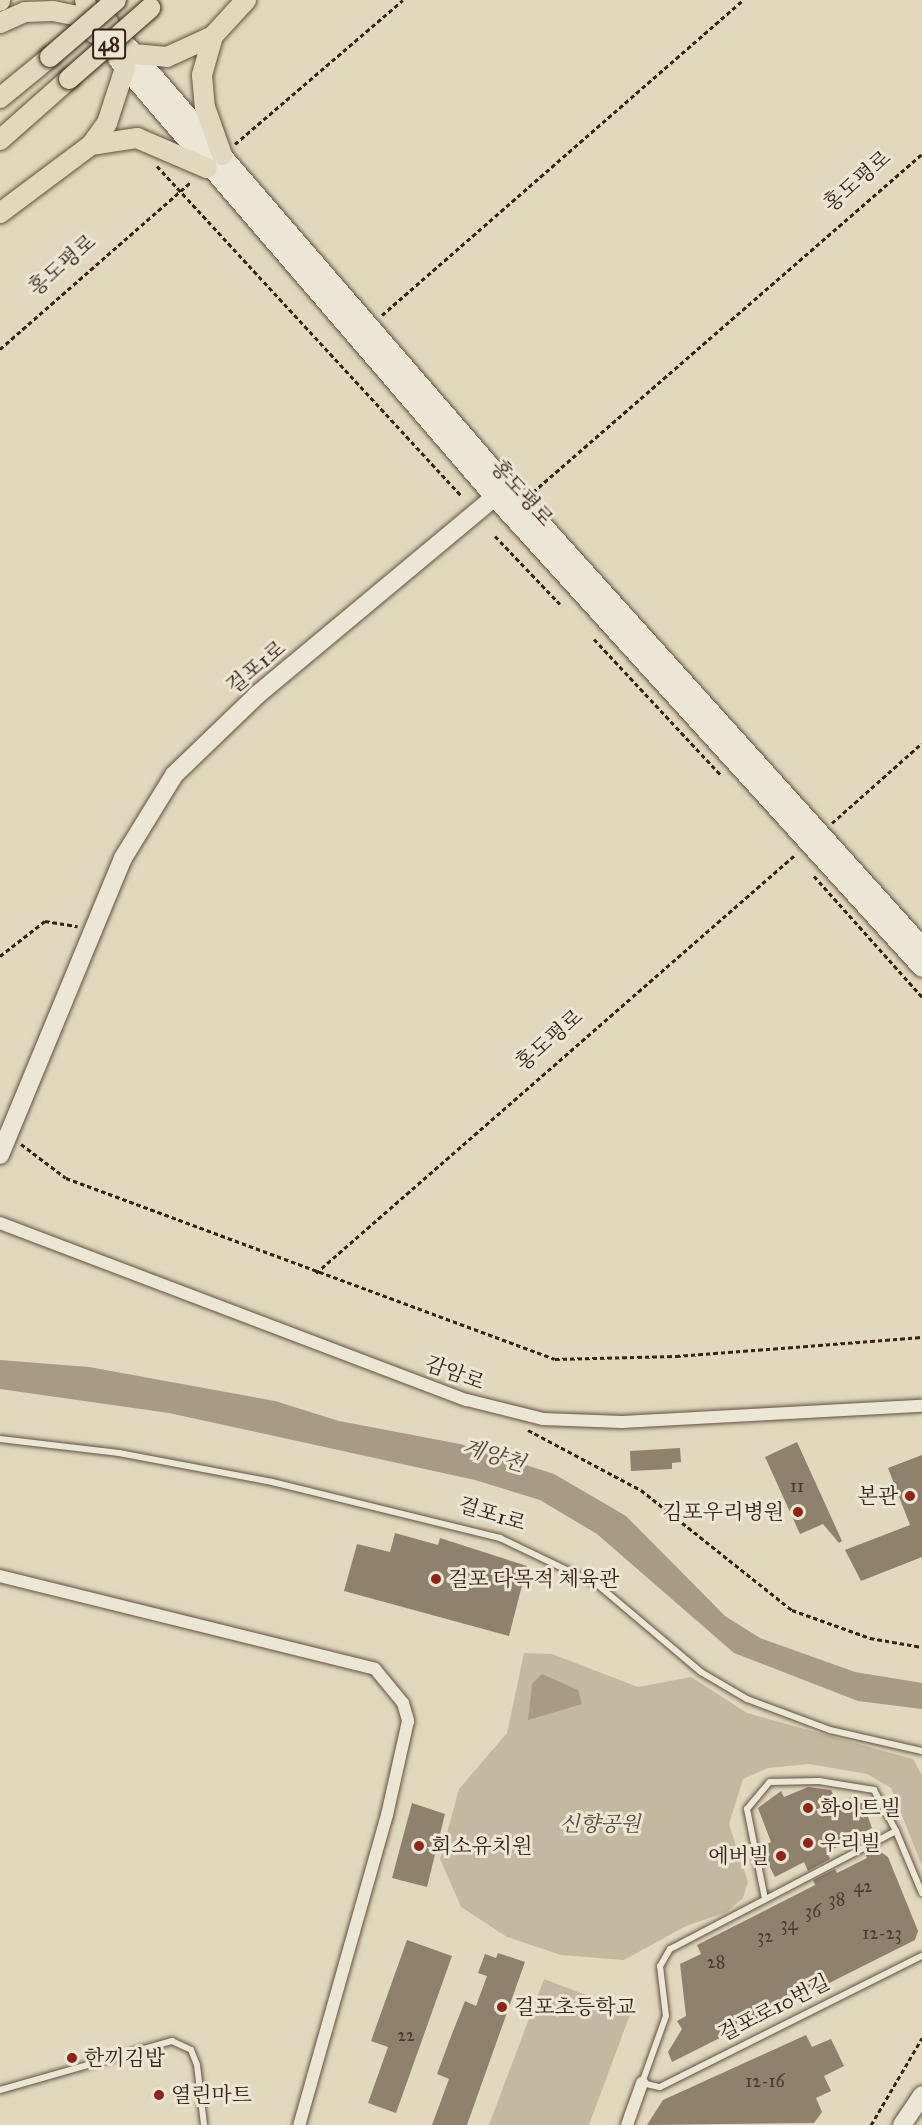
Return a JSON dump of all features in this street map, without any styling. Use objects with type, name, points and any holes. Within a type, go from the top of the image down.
[{"type":"main road","name":"48","points":[[0,98],[116,0]]},
{"type":"main road","points":[[0,23],[25,12],[86,12],[127,57],[178,55],[213,36],[246,0]]},
{"type":"main road","name":"48","points":[[0,141],[155,4]]},
{"type":"main road","points":[[91,145],[137,138],[214,162],[202,75],[213,36]]},
{"type":"main road","points":[[0,213],[91,145],[107,123],[127,57]]},
{"type":"street","name":"홍도평로","points":[[127,57],[214,162],[501,492],[816,837],[922,946]]},
{"type":"street","name":"홍도평로","points":[[214,162],[369,326],[501,492],[522,501],[816,837],[922,968]]},
{"type":"street","name":"걸포1로","points":[[0,1155],[90,930],[147,817],[197,748],[501,492]]},
{"type":"street","name":"감암로","points":[[0,1223],[467,1400],[543,1419],[612,1422],[922,1406]]},
{"type":"street","points":[[0,1576],[375,1669],[403,1703],[408,1721],[387,1815],[299,2125]]},
{"type":"street","points":[[627,2125],[642,2083]]},
{"type":"street","points":[[902,2125],[922,2095]]},
{"type":"lane","name":"걸포1로","points":[[0,1439],[119,1453],[262,1480],[500,1538],[598,1586],[701,1672],[747,1699],[830,1730],[922,1751]]},
{"type":"lane","points":[[765,1899],[747,1809],[770,1782],[819,1781],[874,1790],[896,1831],[922,1893]]},
{"type":"lane","points":[[642,2083],[666,2016],[663,1955],[896,1831]]},
{"type":"lane","name":"걸포로10번길","points":[[642,2083],[660,2087],[922,1956]]},
{"type":"lane","points":[[0,2090],[171,2041],[191,2050],[197,2065],[204,2125]]},
{"type":"path","name":"홍도평로","points":[[0,349],[404,0]]},
{"type":"path","points":[[369,326],[743,0]]},
{"type":"path","name":"홍도평로","points":[[522,501],[922,154]]},
{"type":"path","points":[[153,162],[461,495]]},
{"type":"path","points":[[495,536],[560,604]]},
{"type":"path","points":[[594,639],[723,777]]},
{"type":"path","name":"홍도평로","points":[[316,1273],[922,743]]},
{"type":"path","points":[[788,845],[803,863]]},
{"type":"path","points":[[810,872],[922,997]]},
{"type":"path","points":[[0,956],[45,921],[90,930]]},
{"type":"path","points":[[7,1137],[37,1153],[66,1178],[316,1273],[517,1345],[569,1360],[922,1337]]},
{"type":"path","points":[[518,1426],[641,1490],[792,1610],[870,1638],[922,1647]]},
{"type":"path","points":[[871,2125],[922,2037]]},
{"type":"green space","name":"신향공원","points":[[524,1653],[552,1654],[638,1687],[691,1677],[747,1713],[913,1759],[922,1775],[922,1866],[891,1788],[867,1774],[809,1764],[768,1768],[743,1779],[729,1824],[748,1882],[743,1898],[727,1912],[686,1926],[624,1960],[561,1955],[507,1937],[461,1907],[440,1859],[459,1789],[507,1733]]},
{"type":"green space","points":[[544,1979],[631,2012],[589,2125],[489,2125]]},
{"type":"water","name":"계양천","points":[[0,1360],[89,1367],[275,1401],[339,1421],[460,1444],[554,1474],[626,1516],[725,1616],[760,1638],[855,1672],[922,1683],[922,1709],[858,1701],[734,1653],[597,1534],[540,1500],[475,1480],[169,1413],[0,1389]]},
{"type":"water","points":[[542,1674],[578,1690],[582,1704],[528,1720],[532,1684]]},
{"type":"building","points":[[797,1442],[842,1541],[839,1543],[823,1524],[800,1534],[765,1457]]},
{"type":"building","points":[[680,1448],[681,1462],[672,1463],[672,1469],[631,1471],[630,1451]]},
{"type":"building","name":"본관","points":[[922,1455],[922,1557],[861,1581],[845,1550],[910,1525],[888,1468]]},
{"type":"building","name":"걸포 다목적 체육관","points":[[395,1533],[438,1545],[440,1538],[527,1566],[509,1636],[344,1591],[357,1544],[390,1552]]},
{"type":"building","points":[[808,1787],[831,1790],[838,1804],[851,1797],[854,1804],[862,1800],[872,1828],[856,1836],[865,1841],[860,1844],[857,1837],[827,1852],[830,1859],[808,1871],[804,1862],[775,1877],[765,1858],[770,1855],[765,1845],[771,1842],[758,1808],[781,1791],[784,1797]]},
{"type":"building","name":"회소유치원","points":[[412,1803],[445,1814],[427,1887],[392,1878]]},
{"type":"building","points":[[875,1848],[888,1857],[918,1931],[915,1940],[672,2062],[668,2052],[682,2029],[677,2021],[686,2016],[680,1964],[701,1954],[697,1945],[815,1885],[813,1880],[835,1869],[837,1873],[867,1858],[865,1853]]},
{"type":"building","points":[[407,1940],[452,1956],[396,2113],[368,2103],[388,2047],[371,2041]]},
{"type":"building","points":[[498,1953],[525,1962],[467,2125],[432,2125],[449,2079],[437,2074],[450,2039],[465,2001],[476,2006],[487,1976],[478,1973],[485,1954],[496,1958]]},
{"type":"building","points":[[806,2035],[812,2047],[831,2039],[844,2066],[824,2076],[831,2091],[816,2098],[822,2112],[814,2123],[647,2125],[663,2100]]},
{"type":"place","name":"본관","points":[[910,1496]]},
{"type":"place","name":"김포우리병원","points":[[798,1512]]},
{"type":"place","name":"걸포 다목적 체육관","points":[[436,1579]]},
{"type":"place","name":"화이트빌","points":[[808,1808]]},
{"type":"place","name":"우리빌","points":[[808,1843]]},
{"type":"place","name":"회소유치원","points":[[419,1846]]},
{"type":"place","name":"에버빌","points":[[781,1856]]},
{"type":"place","name":"걸포초등학교","points":[[502,2007]]},
{"type":"place","name":"한끼김밥","points":[[72,2058]]},
{"type":"place","name":"열린마트","points":[[159,2095]]}]
